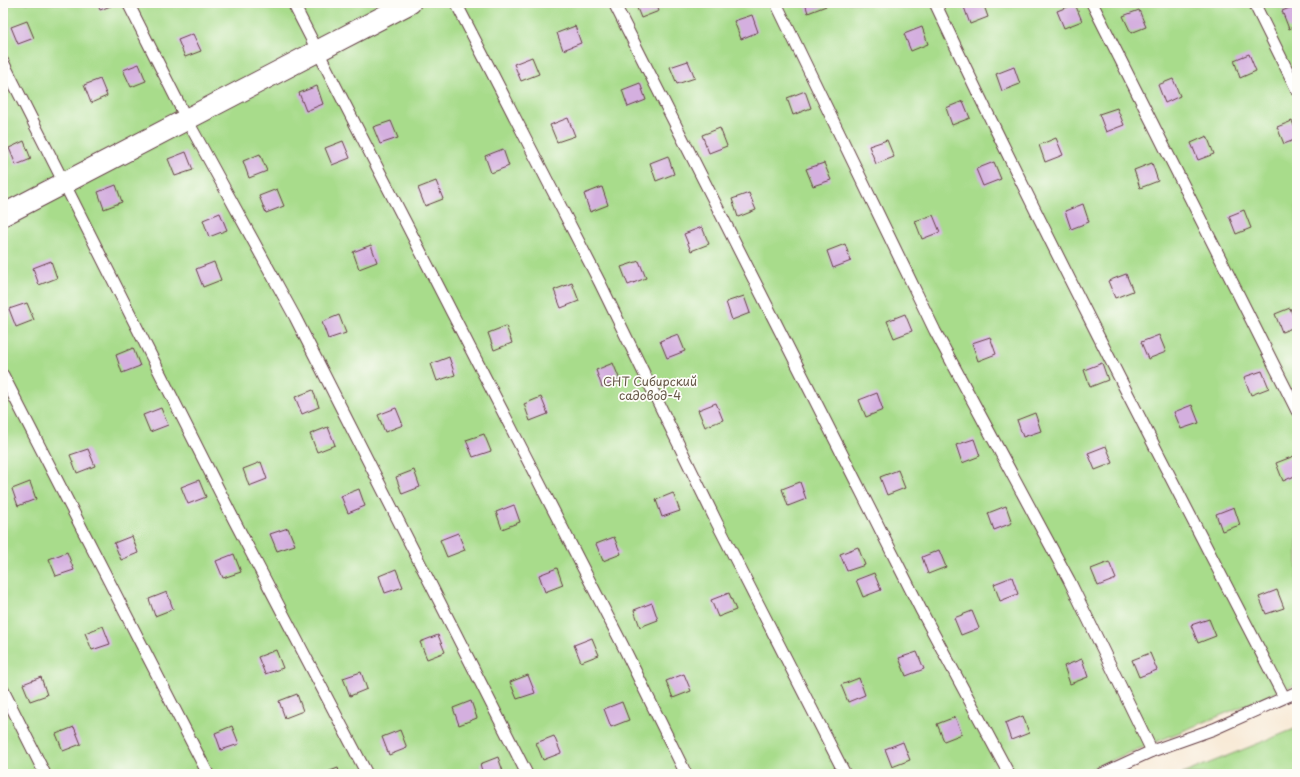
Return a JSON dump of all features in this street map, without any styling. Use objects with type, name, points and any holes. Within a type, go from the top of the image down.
[{"type":"street","points":[[3,215],[66,183],[186,118],[410,3]]},
{"type":"lane","points":[[128,3],[186,118],[295,317],[527,774]]},
{"type":"lane","points":[[293,3],[622,644],[686,774]]},
{"type":"lane","points":[[456,3],[600,283],[717,523],[845,774]]},
{"type":"lane","points":[[614,3],[922,612],[1009,774]]},
{"type":"lane","points":[[776,3],[935,331],[1069,580],[1152,751]]},
{"type":"lane","points":[[935,3],[990,120],[1109,358],[1284,697]]},
{"type":"lane","points":[[1092,3],[1297,410]]},
{"type":"lane","points":[[1254,3],[1297,90]]},
{"type":"lane","points":[[3,62],[66,183],[234,520],[367,774]]},
{"type":"lane","points":[[3,375],[208,774]]},
{"type":"lane","points":[[3,690],[45,774]]},
{"type":"lane","points":[[1102,774],[1152,751],[1214,729],[1297,692]]},
{"type":"green space","name":"СНТ Сибирский садовод-4","points":[[3,3],[1297,3],[1297,684],[1078,774],[3,774]]},
{"type":"green space","points":[[1297,728],[1297,774],[1182,774]]},
{"type":"building","points":[[97,3],[115,3],[116,4],[100,10]]},
{"type":"building","points":[[635,3],[656,3],[659,11],[641,18]]},
{"type":"building","points":[[805,3],[825,3],[826,6],[808,13]]},
{"type":"building","points":[[973,3],[983,3],[988,17],[970,24],[964,7]]},
{"type":"building","points":[[1075,4],[1082,21],[1064,28],[1057,11]]},
{"type":"building","points":[[1297,5],[1297,25],[1289,29],[1282,11]]},
{"type":"building","points":[[1139,10],[1146,27],[1131,33],[1123,16]]},
{"type":"building","points":[[752,15],[758,32],[741,39],[734,21]]},
{"type":"building","points":[[27,21],[34,38],[18,44],[11,27]]},
{"type":"building","points":[[575,26],[581,43],[563,50],[557,33]]},
{"type":"building","points":[[922,27],[928,44],[911,51],[904,34]]},
{"type":"building","points":[[193,34],[201,51],[185,57],[178,40]]},
{"type":"building","points":[[1249,54],[1256,71],[1240,78],[1234,60]]},
{"type":"building","points":[[532,57],[539,74],[521,81],[514,64]]},
{"type":"building","points":[[688,61],[695,78],[677,84],[670,67]]},
{"type":"building","points":[[139,64],[146,81],[131,87],[123,70]]},
{"type":"building","points":[[1014,67],[1020,84],[1002,91],[996,74]]},
{"type":"building","points":[[100,79],[107,96],[91,103],[84,85]]},
{"type":"building","points":[[1173,79],[1180,96],[1165,103],[1158,85]]},
{"type":"building","points":[[640,83],[646,100],[628,107],[622,90]]},
{"type":"building","points":[[317,86],[323,104],[306,111],[299,93]]},
{"type":"building","points":[[805,91],[811,108],[793,115],[787,98]]},
{"type":"building","points":[[963,101],[970,118],[952,125],[946,108]]},
{"type":"building","points":[[1117,108],[1124,125],[1106,132],[1099,114]]},
{"type":"building","points":[[568,118],[575,136],[557,142],[550,125]]},
{"type":"building","points":[[391,121],[398,138],[380,144],[373,127]]},
{"type":"building","points":[[1292,121],[1297,133],[1297,139],[1284,144],[1277,127]]},
{"type":"building","points":[[720,128],[727,146],[709,153],[702,135]]},
{"type":"building","points":[[1207,136],[1214,154],[1198,160],[1191,143]]},
{"type":"building","points":[[1056,138],[1063,155],[1045,162],[1039,145]]},
{"type":"building","points":[[887,140],[894,157],[876,164],[869,146]]},
{"type":"building","points":[[24,141],[31,159],[16,165],[9,148]]},
{"type":"building","points":[[343,141],[350,158],[332,165],[325,148]]},
{"type":"building","points":[[503,149],[509,166],[491,173],[485,156]]},
{"type":"building","points":[[186,152],[193,170],[175,176],[168,159]]},
{"type":"building","points":[[260,154],[267,171],[249,178],[243,161]]},
{"type":"building","points":[[668,156],[674,174],[656,181],[650,163]]},
{"type":"building","points":[[994,162],[1001,179],[983,186],[976,169]]},
{"type":"building","points":[[824,163],[831,180],[813,186],[806,169]]},
{"type":"building","points":[[1152,163],[1158,181],[1140,188],[1134,170]]},
{"type":"building","points":[[436,181],[443,199],[425,206],[418,188]]},
{"type":"building","points":[[116,185],[122,202],[104,209],[98,192]]},
{"type":"building","points":[[602,187],[608,205],[590,212],[584,194]]},
{"type":"building","points":[[277,189],[284,206],[266,213],[259,196]]},
{"type":"building","points":[[749,193],[756,210],[738,217],[732,199]]},
{"type":"building","points":[[1083,204],[1089,222],[1071,229],[1065,211]]},
{"type":"building","points":[[1244,210],[1251,228],[1236,234],[1229,216]]},
{"type":"building","points":[[220,213],[227,230],[209,237],[203,220]]},
{"type":"building","points":[[933,215],[940,232],[922,239],[915,221]]},
{"type":"building","points":[[702,227],[709,244],[691,251],[684,234]]},
{"type":"building","points":[[845,244],[851,261],[833,268],[827,251]]},
{"type":"building","points":[[371,245],[377,262],[359,269],[353,252]]},
{"type":"building","points":[[51,261],[57,278],[39,285],[33,268]]},
{"type":"building","points":[[639,261],[646,278],[628,285],[621,267]]},
{"type":"building","points":[[214,262],[221,280],[203,287],[196,269]]},
{"type":"building","points":[[1126,274],[1133,291],[1115,298],[1108,281]]},
{"type":"building","points":[[572,283],[579,301],[561,308],[554,290]]},
{"type":"building","points":[[744,296],[750,313],[732,320],[726,302]]},
{"type":"building","points":[[27,303],[34,320],[16,327],[9,309]]},
{"type":"building","points":[[1290,308],[1297,326],[1282,332],[1275,314]]},
{"type":"building","points":[[905,314],[912,331],[894,338],[887,321]]},
{"type":"building","points":[[339,315],[346,333],[328,339],[322,322]]},
{"type":"building","points":[[506,326],[512,343],[494,350],[488,333]]},
{"type":"building","points":[[678,334],[685,351],[667,358],[660,341]]},
{"type":"building","points":[[1159,335],[1166,352],[1148,359],[1141,342]]},
{"type":"building","points":[[990,337],[996,354],[978,361],[972,343]]},
{"type":"building","points":[[133,348],[140,366],[122,373],[116,355]]},
{"type":"building","points":[[449,357],[455,375],[437,381],[431,364]]},
{"type":"building","points":[[613,363],[620,380],[602,387],[596,370]]},
{"type":"building","points":[[1102,363],[1108,380],[1090,387],[1084,370]]},
{"type":"building","points":[[1262,371],[1269,388],[1251,395],[1244,377]]},
{"type":"building","points":[[313,390],[319,407],[302,414],[295,397]]},
{"type":"building","points":[[877,393],[883,410],[866,417],[859,400]]},
{"type":"building","points":[[541,397],[548,414],[530,421],[524,404]]},
{"type":"building","points":[[716,403],[723,420],[705,427],[698,410]]},
{"type":"building","points":[[1192,405],[1199,423],[1181,429],[1174,412]]},
{"type":"building","points":[[161,408],[168,425],[150,432],[143,415]]},
{"type":"building","points":[[396,408],[403,425],[385,432],[378,415]]},
{"type":"building","points":[[1035,413],[1041,431],[1023,437],[1017,420]]},
{"type":"building","points":[[328,427],[335,445],[317,452],[310,434]]},
{"type":"building","points":[[484,434],[491,451],[473,457],[466,440]]},
{"type":"building","points":[[974,439],[980,456],[962,463],[956,445]]},
{"type":"building","points":[[1106,446],[1113,463],[1095,470],[1088,453]]},
{"type":"building","points":[[88,449],[95,466],[77,473],[70,455]]},
{"type":"building","points":[[1294,456],[1297,464],[1297,475],[1283,481],[1276,463]]},
{"type":"building","points":[[261,462],[267,479],[249,486],[243,469]]},
{"type":"building","points":[[414,470],[420,487],[402,494],[396,477]]},
{"type":"building","points":[[898,470],[905,488],[887,495],[880,477]]},
{"type":"building","points":[[199,480],[206,497],[188,504],[181,487]]},
{"type":"building","points":[[30,482],[36,499],[18,506],[12,489]]},
{"type":"building","points":[[800,482],[806,499],[788,506],[782,489]]},
{"type":"building","points":[[359,489],[365,506],[348,513],[341,496]]},
{"type":"building","points":[[673,493],[680,511],[662,517],[656,500]]},
{"type":"building","points":[[514,505],[520,522],[502,529],[496,512]]},
{"type":"building","points":[[1006,506],[1012,523],[994,530],[988,513]]},
{"type":"building","points":[[1234,507],[1240,525],[1222,531],[1216,514]]},
{"type":"building","points":[[288,528],[295,545],[277,551],[270,534]]},
{"type":"building","points":[[458,533],[465,550],[447,557],[440,540]]},
{"type":"building","points":[[132,536],[138,553],[121,560],[114,543]]},
{"type":"building","points":[[614,537],[621,554],[603,561],[596,544]]},
{"type":"building","points":[[858,547],[865,565],[847,571],[840,554]]},
{"type":"building","points":[[939,550],[946,567],[928,574],[922,557]]},
{"type":"building","points":[[67,552],[74,570],[56,576],[49,559]]},
{"type":"building","points":[[234,554],[241,572],[223,578],[216,561]]},
{"type":"building","points":[[1109,562],[1116,579],[1098,586],[1091,569]]},
{"type":"building","points":[[557,568],[563,585],[545,592],[539,575]]},
{"type":"building","points":[[396,569],[403,587],[385,593],[379,576]]},
{"type":"building","points":[[874,573],[881,590],[863,597],[856,580]]},
{"type":"building","points":[[1012,577],[1018,594],[1000,601],[994,584]]},
{"type":"building","points":[[1277,590],[1284,608],[1266,614],[1259,597]]},
{"type":"building","points":[[167,592],[173,609],[155,616],[149,599]]},
{"type":"building","points":[[729,593],[736,610],[718,617],[711,600]]},
{"type":"building","points":[[652,603],[658,620],[640,627],[634,610]]},
{"type":"building","points":[[972,611],[979,628],[961,635],[954,618]]},
{"type":"building","points":[[1209,619],[1216,636],[1198,643],[1191,625]]},
{"type":"building","points":[[103,626],[110,644],[92,650],[85,633]]},
{"type":"building","points":[[438,635],[445,652],[427,659],[420,642]]},
{"type":"building","points":[[592,638],[599,655],[581,662],[574,645]]},
{"type":"building","points":[[276,650],[283,668],[265,674],[258,657]]},
{"type":"building","points":[[917,652],[924,669],[906,676],[899,658]]},
{"type":"building","points":[[1150,653],[1157,670],[1139,677],[1132,660]]},
{"type":"building","points":[[1082,659],[1088,677],[1070,684],[1064,666]]},
{"type":"building","points":[[361,672],[367,689],[350,696],[343,678]]},
{"type":"building","points":[[684,674],[691,691],[673,698],[666,681]]},
{"type":"building","points":[[528,675],[535,693],[517,699],[510,682]]},
{"type":"building","points":[[41,677],[47,695],[30,701],[23,684]]},
{"type":"building","points":[[859,678],[865,695],[848,702],[841,685]]},
{"type":"building","points":[[297,694],[303,711],[285,718],[279,701]]},
{"type":"building","points":[[471,701],[477,718],[459,725],[453,708]]},
{"type":"building","points":[[622,702],[629,720],[611,727],[604,709]]},
{"type":"building","points":[[1023,716],[1029,733],[1011,740],[1005,723]]},
{"type":"building","points":[[955,717],[962,734],[944,741],[937,724]]},
{"type":"building","points":[[232,726],[239,744],[221,750],[215,733]]},
{"type":"building","points":[[74,727],[81,744],[63,751],[56,734]]},
{"type":"building","points":[[400,730],[407,748],[389,755],[382,737]]},
{"type":"building","points":[[554,736],[561,753],[543,760],[536,743]]},
{"type":"building","points":[[903,742],[910,760],[892,767],[885,749]]},
{"type":"building","points":[[498,757],[504,774],[483,774],[480,764]]},
{"type":"building","points":[[338,768],[340,774],[322,774]]}]
